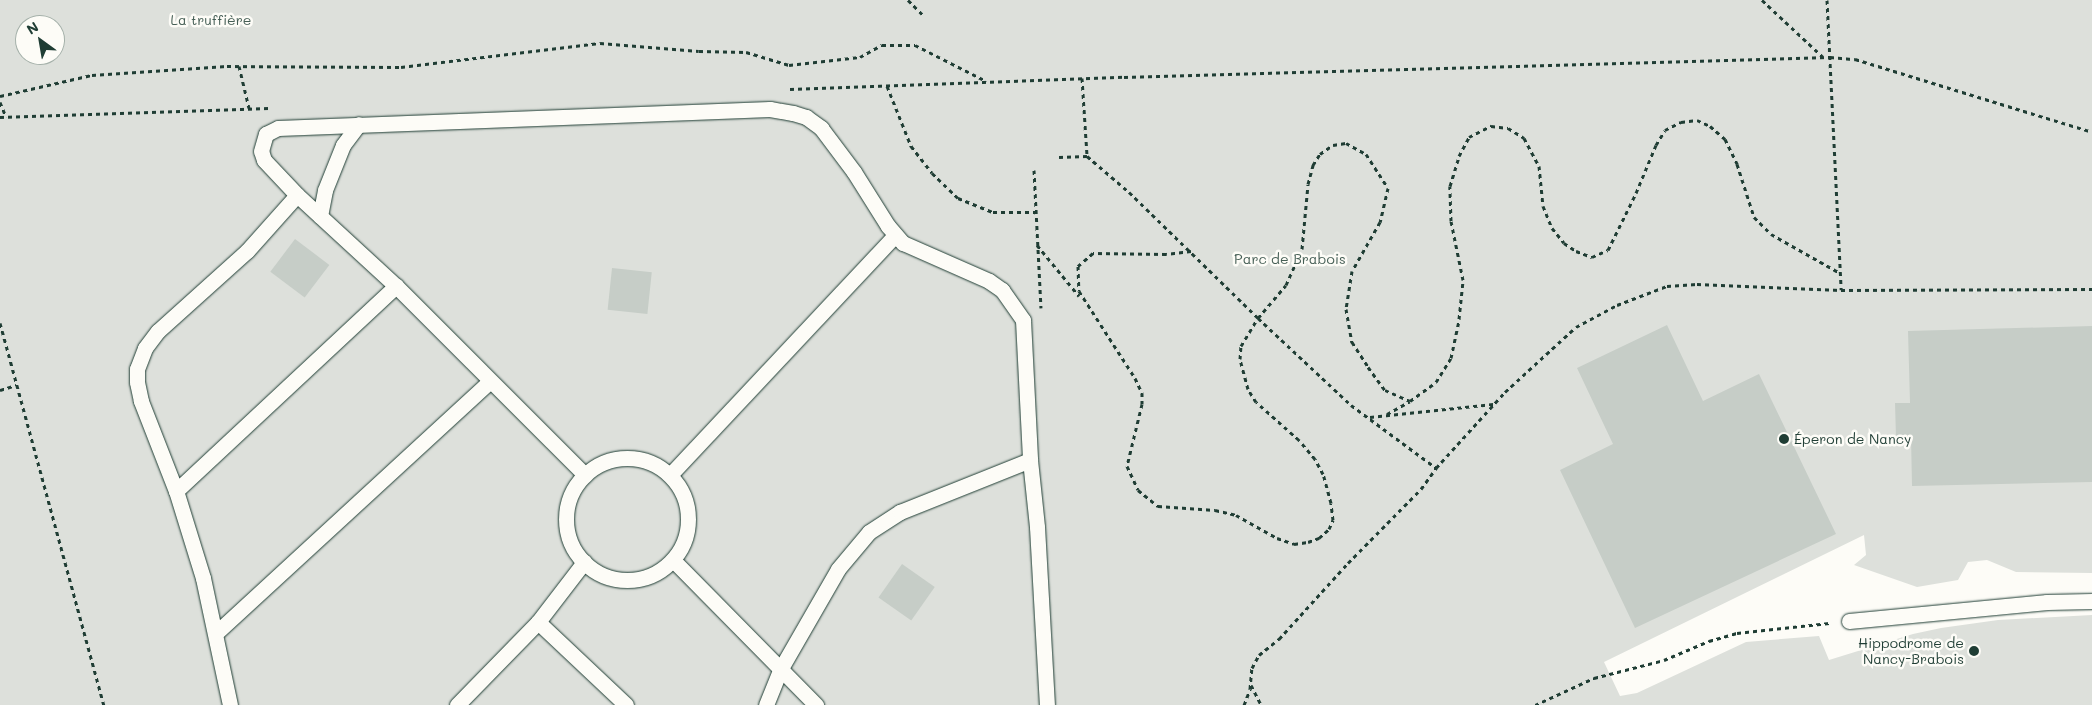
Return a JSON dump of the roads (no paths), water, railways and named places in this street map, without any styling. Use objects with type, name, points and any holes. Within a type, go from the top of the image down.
[{"type":"lane","points":[[585,475],[396,286],[297,195],[264,160],[261,151],[266,134],[278,128],[770,109],[793,113],[806,118],[821,128],[836,146],[895,235],[903,243],[989,281],[1002,290],[1023,320],[1030,460],[1037,527],[1047,705]]},
{"type":"lane","points":[[320,216],[326,190],[343,144],[359,124]]},
{"type":"lane","points":[[230,705],[203,578],[176,491],[141,401],[137,382],[137,369],[145,348],[158,331],[247,251],[297,195]]},
{"type":"lane","points":[[670,475],[895,235]]},
{"type":"lane","points":[[176,491],[396,286]]},
{"type":"lane","points":[[216,634],[490,381]]},
{"type":"lane","points":[[618,458],[637,458],[655,464],[670,475],[681,490],[688,508],[688,526],[683,544],[673,560],[653,575],[629,580],[604,576],[584,562],[574,550],[568,534],[566,519],[568,502],[575,488],[585,475],[600,464],[618,458]]},
{"type":"lane","points":[[766,705],[780,670],[838,569],[869,532],[900,512],[1030,460]]},
{"type":"lane","points":[[673,560],[816,705]]},
{"type":"lane","points":[[458,705],[538,622],[584,562]]},
{"type":"lane","points":[[1849,621],[2047,602],[2092,601]]},
{"type":"lane","points":[[538,622],[626,705]]},
{"type":"place","name":"Éperon de Nancy","points":[[1784,439]]},
{"type":"place","name":"Hippodrome de Nancy-Brabois","points":[[1974,651]]},
{"type":"park label","name":"La truffière","points":[[211,20]]},
{"type":"park label","name":"Parc de Brabois","points":[[1290,259]]}]
